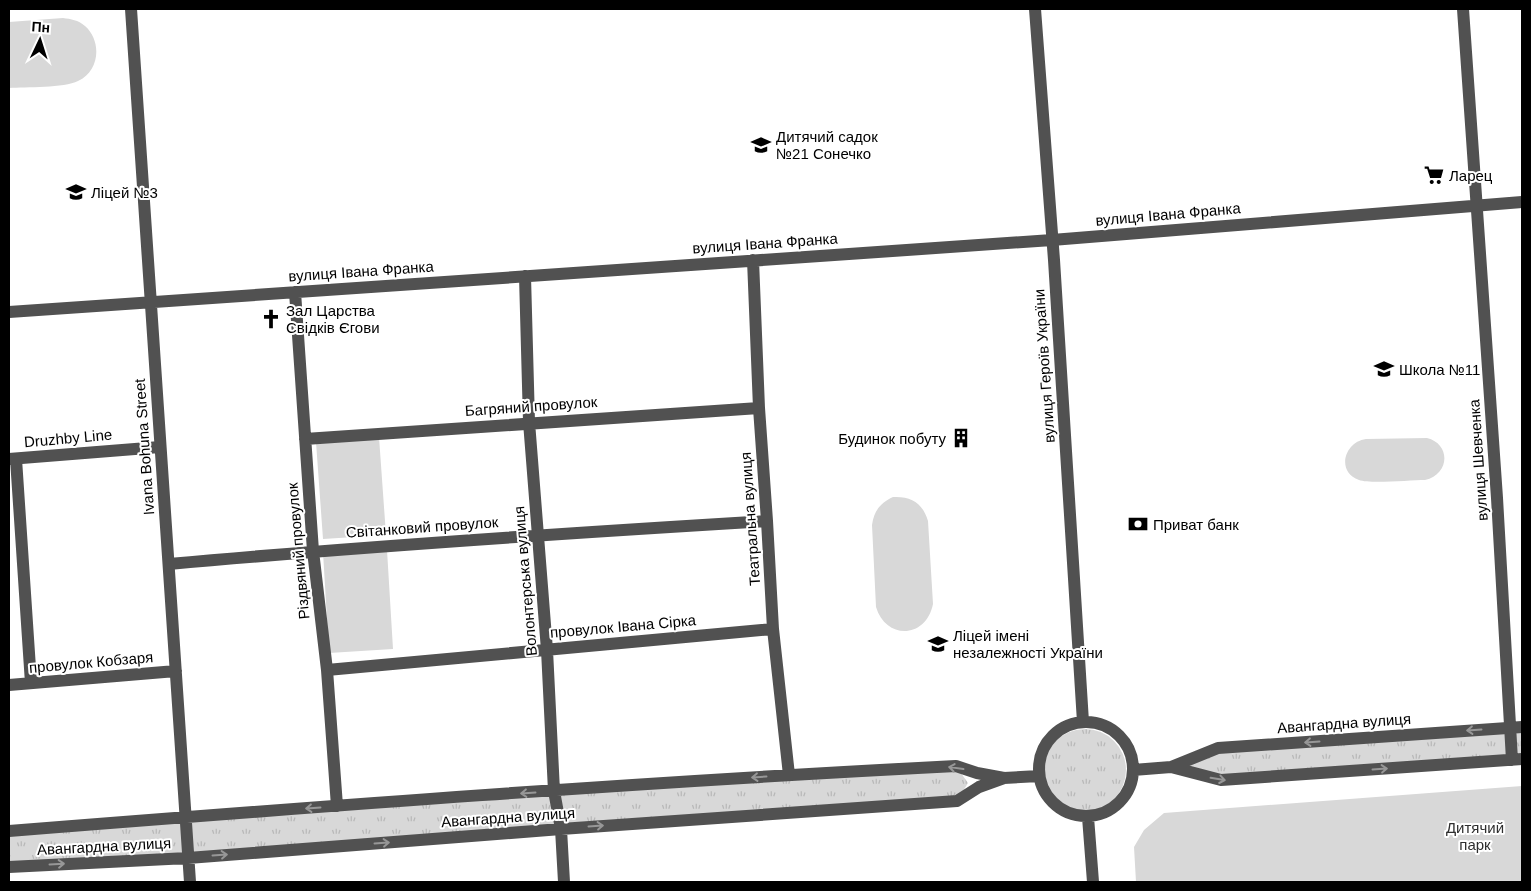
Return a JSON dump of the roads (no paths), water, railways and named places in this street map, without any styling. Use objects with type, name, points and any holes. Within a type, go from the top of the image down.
[{"type":"street","name":"Ivana Bohuna Street","points":[[131,9],[190,882]]},
{"type":"street","name":"вулиця Героїв України","points":[[1035,9],[1083,722]]},
{"type":"street","name":"вулиця Шевченка","points":[[1463,9],[1517,759]]},
{"type":"street","name":"вулиця Івана Франка","points":[[9,312],[1052,240],[1522,202]]},
{"type":"street","name":"Театральна вулиця","points":[[753,260],[759,408],[773,629],[789,774]]},
{"type":"street","name":"Волонтерська вулиця","points":[[526,276],[529,422],[547,650],[554,791],[561,829],[564,882]]},
{"type":"street","name":"Різдвяний провулок","points":[[295,292],[312,551],[327,670],[338,806]]},
{"type":"street","name":"Багряний провулок","points":[[305,438],[759,408]]},
{"type":"street","name":"Druzhby Line","points":[[12,459],[160,447]]},
{"type":"street","points":[[12,459],[30,683]]},
{"type":"street","name":"Світанковий провулок","points":[[168,564],[312,551],[767,521]]},
{"type":"street","name":"провулок Івана Сірка","points":[[327,670],[773,629]]},
{"type":"street","name":"провулок Кобзаря","points":[[9,685],[176,671]]},
{"type":"street","points":[[1083,722],[1105,726],[1122,739],[1132,759],[1133,770],[1129,787],[1120,802],[1101,814],[1077,816],[1056,806],[1048,797],[1042,787],[1038,765],[1046,744],[1053,735],[1067,726],[1083,722]]},
{"type":"street","name":"Авангардна вулиця","points":[[1133,770],[1171,767],[1218,748],[1516,727]]},
{"type":"street","name":"Авангардна вулиця","points":[[1171,767],[1221,780],[1517,759]]},
{"type":"street","name":"Авангардна вулиця","points":[[9,832],[186,817],[789,774],[956,766],[977,773],[1004,778],[1039,776]]},
{"type":"street","name":"Авангардна вулиця","points":[[9,867],[188,858],[957,801],[979,787],[1004,778]]},
{"type":"street","points":[[1088,816],[1093,882]]},
{"type":"place","name":"Дитячий садок №21 Сонечко","points":[[761,145]]},
{"type":"place","name":"Ларец","points":[[1434,175]]},
{"type":"place","name":"Ліцей №3","points":[[76,192]]},
{"type":"place","name":"Зал Царства Свідків Єгови","points":[[271,319]]},
{"type":"place","name":"Школа №11","points":[[1384,369]]},
{"type":"place","name":"Будинок побуту","points":[[961,438]]},
{"type":"place","name":"Приват банк","points":[[1138,524]]},
{"type":"place","name":"Ліцей імені незалежності України","points":[[938,644]]},
{"type":"park label","name":"Дитячий парк","points":[[1475,836]]}]
